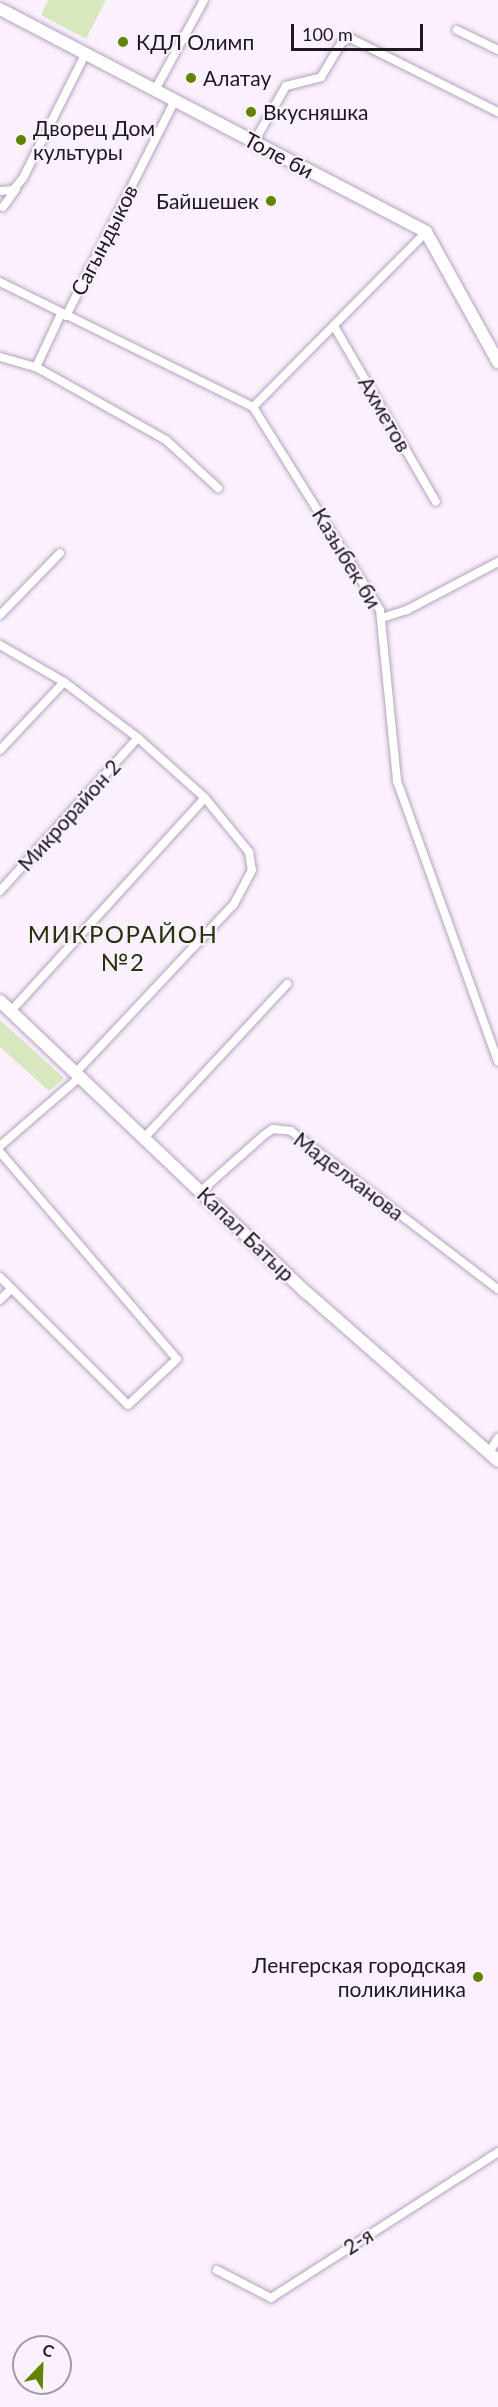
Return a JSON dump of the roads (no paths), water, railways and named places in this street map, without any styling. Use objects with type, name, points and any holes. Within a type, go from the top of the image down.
[{"type":"main road","name":"Толе би","points":[[0,9],[426,232]]},
{"type":"main road","points":[[426,232],[498,362]]},
{"type":"main road","name":"Капал Батыр","points":[[0,1001],[201,1191],[493,1457]]},
{"type":"street","points":[[155,90],[204,0]]},
{"type":"street","points":[[457,30],[498,50]]},
{"type":"street","points":[[254,142],[286,86],[321,77],[342,42],[350,38],[498,112]]},
{"type":"street","points":[[3,207],[18,186],[86,53]]},
{"type":"street","name":"Сагындыков","points":[[36,367],[174,100]]},
{"type":"street","points":[[0,190],[18,186]]},
{"type":"street","points":[[0,282],[253,407],[426,232]]},
{"type":"street","name":"Ахметов","points":[[334,326],[436,502]]},
{"type":"street","points":[[0,357],[36,367],[166,440],[218,488]]},
{"type":"street","name":"Казыбек би","points":[[253,407],[382,618],[397,781],[498,1061]]},
{"type":"street","points":[[0,615],[60,553]]},
{"type":"street","points":[[382,618],[407,610],[498,562]]},
{"type":"street","points":[[0,645],[64,682],[138,738],[205,798],[249,852],[249,882],[78,1075],[0,1146]]},
{"type":"street","points":[[0,750],[64,682]]},
{"type":"street","name":"Микрорайон 2","points":[[0,891],[138,738]]},
{"type":"street","points":[[11,1011],[205,798]]},
{"type":"street","points":[[145,1137],[287,984]]},
{"type":"street","name":"Маделханова","points":[[201,1191],[273,1129],[291,1131],[498,1289]]},
{"type":"street","points":[[0,1152],[177,1359],[128,1405],[0,1277]]},
{"type":"street","points":[[0,1300],[11,1289]]},
{"type":"street","points":[[493,1457],[498,1438]]},
{"type":"street","name":"2-я","points":[[217,2270],[271,2298],[498,2152]]},
{"type":"place","name":"КДЛ Олимп","points":[[123,42]]},
{"type":"place","name":"Алатау","points":[[191,78]]},
{"type":"place","name":"Вкусняшка","points":[[251,112]]},
{"type":"place","name":"Дворец Дом культуры","points":[[21,140]]},
{"type":"place","name":"Байшешек","points":[[271,201]]},
{"type":"place","name":"Ленгерская городская поликлиника","points":[[478,1977]]},
{"type":"district","name":"МИКРОРАЙОН №2","points":[[123,948]]}]
